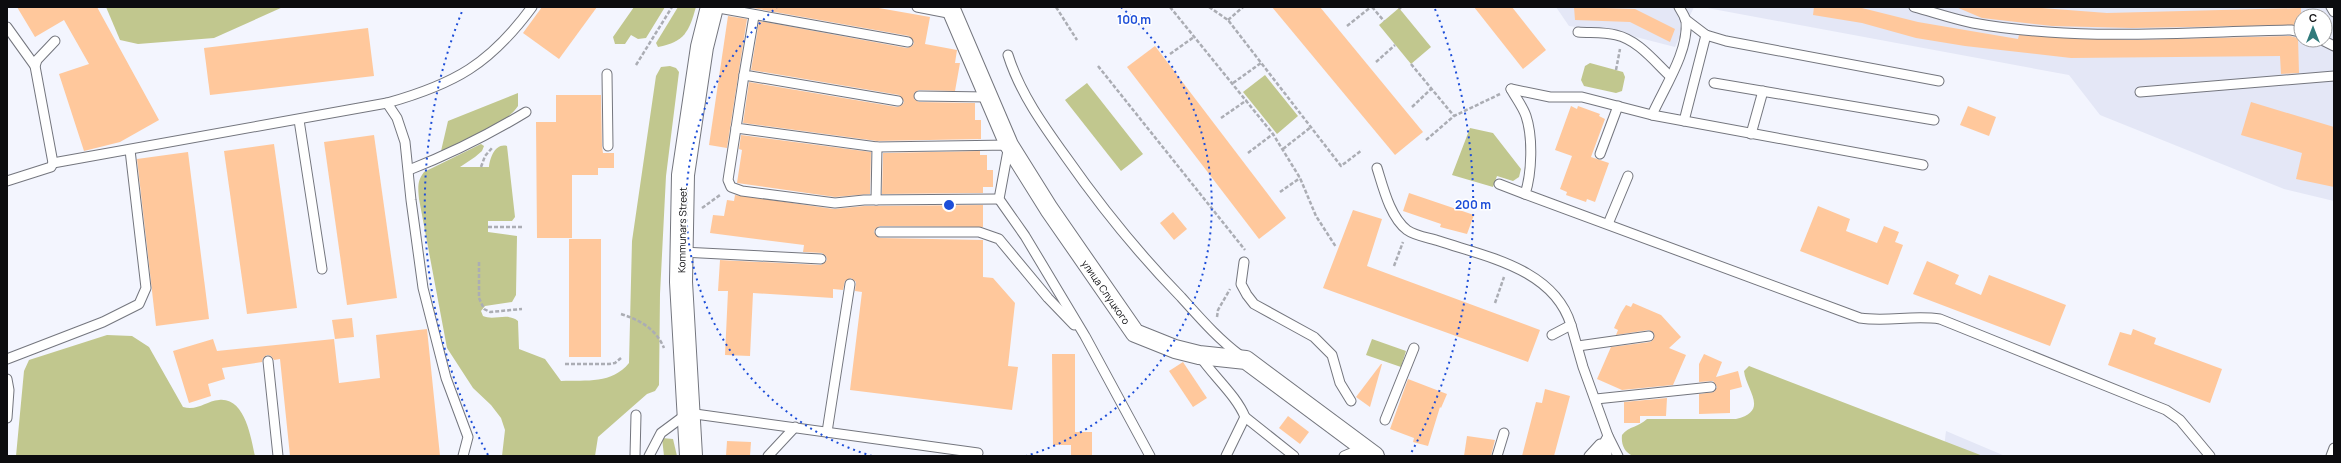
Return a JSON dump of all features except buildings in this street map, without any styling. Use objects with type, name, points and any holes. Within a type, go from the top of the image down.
[{"type":"main road","name":"Kommunars Street","points":[[691,456],[680,252],[683,175],[702,47],[713,7]]},
{"type":"street","name":"улица Слуцкого","points":[[952,10],[1009,146],[1048,209],[1135,333],[1175,349],[1199,355],[1246,360]]},
{"type":"street","points":[[1246,360],[1369,452]]},
{"type":"lane","points":[[7,181],[51,167],[53,163],[299,120],[388,103],[428,92],[460,76],[506,41],[532,7]]},
{"type":"lane","points":[[713,7],[754,16],[908,42]]},
{"type":"lane","points":[[917,7],[952,10]]},
{"type":"lane","points":[[1679,7],[1686,19],[1706,35],[1726,41],[1939,81]]},
{"type":"lane","points":[[1914,7],[1975,23],[2046,31],[2106,34],[2293,30]]},
{"type":"lane","points":[[2331,7],[2334,12]]},
{"type":"lane","points":[[754,16],[728,180],[731,187],[742,191],[822,202],[999,199]]},
{"type":"lane","points":[[1652,115],[1681,54],[1686,36],[1686,19]]},
{"type":"lane","points":[[7,27],[35,66],[53,163]]},
{"type":"lane","points":[[1578,32],[1614,34],[1623,37],[1635,44],[1670,76]]},
{"type":"lane","points":[[1684,121],[1706,35]]},
{"type":"lane","points":[[35,66],[37,60],[55,41]]},
{"type":"lane","points":[[1008,55],[1020,87],[1036,113],[1101,207],[1138,252],[1212,333],[1246,360]]},
{"type":"lane","points":[[607,74],[608,146]]},
{"type":"lane","points":[[744,75],[898,101]]},
{"type":"lane","points":[[2140,92],[2334,76]]},
{"type":"lane","points":[[1714,83],[1934,120]]},
{"type":"lane","points":[[1511,89],[1550,97],[1582,97],[1652,115],[1923,165]]},
{"type":"lane","points":[[1511,89],[1526,116],[1529,129],[1530,169],[1525,194]]},
{"type":"lane","points":[[1751,134],[1763,91]]},
{"type":"lane","points":[[918,96],[988,97]]},
{"type":"lane","points":[[388,103],[402,128],[409,170],[424,288],[432,328],[446,378],[468,437],[463,456]]},
{"type":"lane","points":[[1600,154],[1618,106]]},
{"type":"lane","points":[[409,170],[439,159],[496,130],[526,112]]},
{"type":"lane","points":[[299,120],[322,269]]},
{"type":"lane","points":[[736,128],[877,147],[1009,146],[999,199],[1025,236],[1085,336],[1150,456]]},
{"type":"lane","points":[[876,200],[877,147]]},
{"type":"lane","points":[[7,359],[103,322],[139,304],[146,288],[130,150]]},
{"type":"lane","points":[[1377,168],[1391,209],[1407,230],[1509,264],[1535,278],[1555,295],[1567,312],[1583,367],[1596,399],[1608,436],[1618,456]]},
{"type":"lane","points":[[1608,224],[1628,176]]},
{"type":"lane","points":[[1499,184],[1860,318],[1881,321],[1920,316],[1940,319],[2166,410],[2180,420],[2210,456]]},
{"type":"lane","points":[[880,232],[979,232],[1000,238],[1048,298],[1085,336]]},
{"type":"lane","points":[[680,252],[821,259]]},
{"type":"lane","points":[[1244,262],[1241,284],[1247,295],[1254,304],[1314,336],[1332,355],[1340,383],[1351,401]]},
{"type":"lane","points":[[827,432],[850,284]]},
{"type":"lane","points":[[1552,334],[1571,325]]},
{"type":"lane","points":[[1578,346],[1649,336]]},
{"type":"lane","points":[[1385,420],[1414,348]]},
{"type":"lane","points":[[1199,355],[1212,374],[1241,407],[1245,417],[1294,456]]},
{"type":"lane","points":[[268,361],[278,456]]},
{"type":"lane","points":[[7,379],[9,390],[7,418]]},
{"type":"lane","points":[[1596,399],[1712,387]]},
{"type":"lane","points":[[649,456],[661,433],[668,426],[688,413],[978,453]]},
{"type":"lane","points":[[635,456],[636,415]]},
{"type":"lane","points":[[1226,456],[1245,417]]},
{"type":"lane","points":[[768,456],[795,427]]},
{"type":"lane","points":[[1497,456],[1504,433]]},
{"type":"lane","points":[[1589,456],[1608,436]]},
{"type":"lane","points":[[1597,456],[1608,436]]},
{"type":"lane","points":[[1607,456],[1608,436]]},
{"type":"lane","points":[[2331,456],[2334,448]]},
{"type":"lane","points":[[1344,456],[1369,452]]},
{"type":"path","points":[[636,65],[672,7]]},
{"type":"path","points":[[1056,7],[1077,40]]},
{"type":"path","points":[[1170,7],[1247,100],[1273,134],[1300,178],[1316,216],[1336,247]]},
{"type":"path","points":[[1209,7],[1228,20],[1341,166],[1362,150]]},
{"type":"path","points":[[1228,20],[1243,7]]},
{"type":"path","points":[[1347,26],[1371,7],[1384,21]]},
{"type":"path","points":[[1170,54],[1194,37]]},
{"type":"path","points":[[1616,70],[1623,37]]},
{"type":"path","points":[[1376,62],[1395,45]]},
{"type":"path","points":[[1233,83],[1261,63]]},
{"type":"path","points":[[1411,64],[1454,116]]},
{"type":"path","points":[[1098,66],[1246,251]]},
{"type":"path","points":[[1412,107],[1431,89]]},
{"type":"path","points":[[1426,140],[1454,116],[1511,89]]},
{"type":"path","points":[[1221,118],[1247,100]]},
{"type":"path","points":[[1283,149],[1311,128]]},
{"type":"path","points":[[1248,153],[1273,134]]},
{"type":"path","points":[[481,167],[488,151],[497,144]]},
{"type":"path","points":[[1280,192],[1300,178]]},
{"type":"path","points":[[696,212],[731,187]]},
{"type":"path","points":[[488,227],[522,228]]},
{"type":"path","points":[[1394,266],[1407,230]]},
{"type":"path","points":[[479,262],[479,298],[484,310],[490,312],[522,309]]},
{"type":"path","points":[[1212,333],[1218,310],[1244,262]]},
{"type":"path","points":[[1495,302],[1509,264]]},
{"type":"path","points":[[621,314],[645,324],[661,340],[665,349]]},
{"type":"path","points":[[565,364],[609,364],[615,363],[621,358]]},
{"type":"shaded area","points":[[1556,7],[1694,7],[1675,47],[1624,34],[1569,26]]},
{"type":"shaded area","points":[[1702,7],[2334,7],[2334,201],[2284,189],[2100,115],[2069,75]]},
{"type":"shaded area","points":[[1946,431],[2005,456],[1943,456]]},
{"type":"green space","points":[[106,7],[283,7],[214,38],[138,44],[120,40]]},
{"type":"green space","points":[[634,7],[665,7],[646,38],[638,39],[631,35],[625,44],[615,44],[613,37]]},
{"type":"green space","points":[[678,7],[696,7],[688,29],[674,42],[658,47],[656,43]]},
{"type":"green space","points":[[1399,8],[1431,47],[1411,64],[1379,25]]},
{"type":"green space","points":[[1590,63],[1623,72],[1625,77],[1622,91],[1616,93],[1584,86],[1581,80],[1585,66]]},
{"type":"green space","points":[[670,66],[676,68],[679,72],[666,176],[660,294],[659,385],[655,391],[647,394],[598,437],[595,456],[502,456],[505,430],[501,418],[491,405],[473,388],[447,348],[419,199],[418,188],[420,178],[424,172],[481,144],[484,146],[482,151],[460,167],[489,167],[496,149],[507,146],[515,217],[512,221],[488,221],[488,232],[517,236],[516,295],[512,302],[485,306],[481,311],[483,316],[492,318],[510,317],[518,321],[519,349],[545,359],[561,381],[598,380],[615,375],[629,363],[632,241],[656,76],[661,67]]},
{"type":"green space","points":[[1265,75],[1298,116],[1277,134],[1243,92]]},
{"type":"green space","points":[[1087,83],[1143,154],[1121,171],[1065,100]]},
{"type":"green space","points":[[518,93],[518,106],[504,120],[472,138],[441,151],[448,121]]},
{"type":"green space","points":[[1470,128],[1493,133],[1521,169],[1519,177],[1513,181],[1497,176],[1493,187],[1452,175]]},
{"type":"green space","points":[[107,335],[132,336],[149,347],[183,407],[193,408],[219,400],[228,401],[235,405],[241,412],[249,430],[255,456],[16,456],[24,371],[29,360]]},
{"type":"green space","points":[[1372,339],[1406,351],[1401,367],[1366,355]]},
{"type":"green space","points":[[1749,366],[1983,456],[1633,456],[1625,450],[1622,442],[1622,435],[1647,419],[1736,419],[1752,411],[1754,399],[1744,371]]},
{"type":"green space","points":[[662,438],[673,439],[677,456],[664,456]]}]
